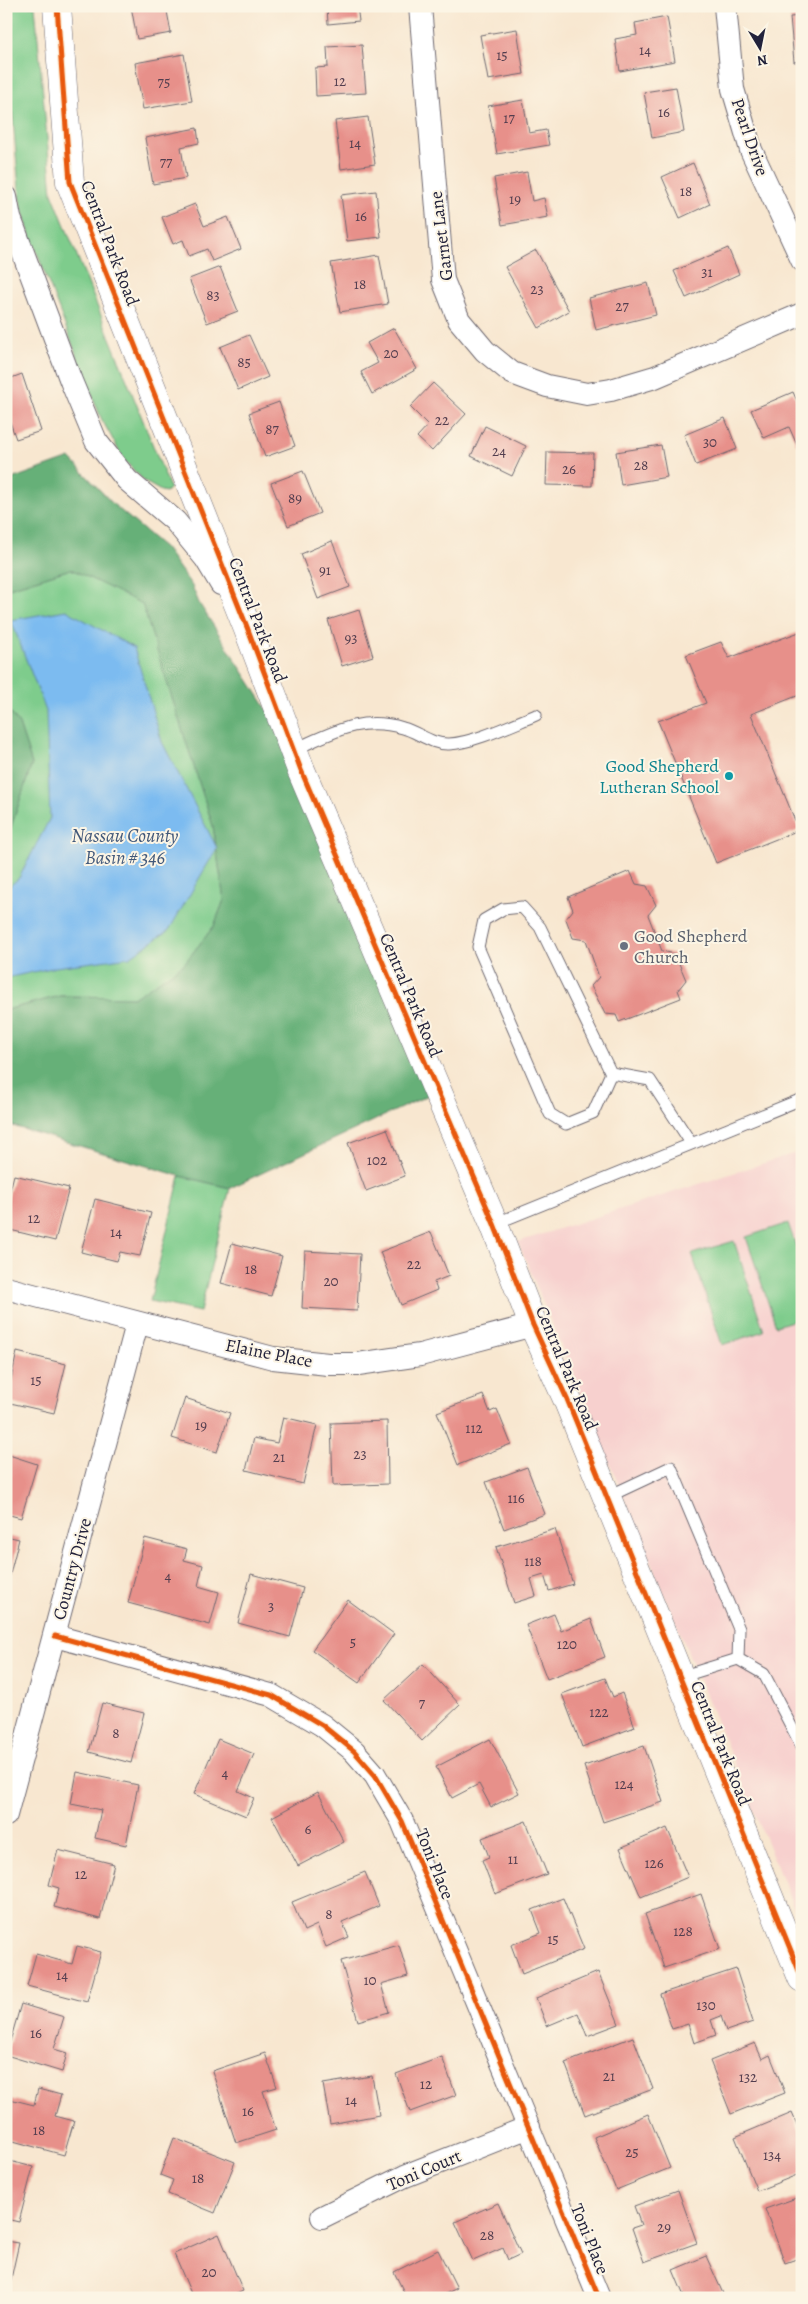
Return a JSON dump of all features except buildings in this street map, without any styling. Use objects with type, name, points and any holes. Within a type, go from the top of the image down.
[{"type":"street","name":"Central Park Road","points":[[57,6],[70,182],[247,627],[293,750],[494,1224],[533,1325],[567,1399],[802,1978]]},
{"type":"street","name":"Garnet Lane","points":[[420,6],[444,280],[459,320],[485,351],[512,373],[547,386],[587,394],[612,390],[655,377],[802,314]]},
{"type":"street","name":"Pearl Drive","points":[[725,6],[733,89],[748,141],[802,260]]},
{"type":"street","name":"Central Park Road","points":[[6,197],[10,218],[96,442],[127,480],[175,521],[206,560],[247,627]]},
{"type":"street","name":"Elaine Place","points":[[6,1288],[137,1324],[273,1358],[328,1364],[358,1364],[420,1355],[533,1325]]},
{"type":"street","name":"Country Drive","points":[[6,1815],[137,1324]]},
{"type":"street","name":"Toni Place","points":[[55,1636],[272,1695],[322,1725],[354,1751],[375,1775],[402,1820],[600,2298]]},
{"type":"street","name":"Toni Court","points":[[322,2217],[405,2176],[529,2127]]},
{"type":"lane","points":[[293,750],[345,728],[362,723],[379,722],[404,728],[429,740],[448,745],[465,741],[536,715]]},
{"type":"lane","points":[[522,907],[540,927],[611,1073],[593,1113],[566,1124],[550,1114],[478,947],[484,920],[504,908],[522,907]]},
{"type":"lane","points":[[611,1073],[650,1080],[691,1143]]},
{"type":"lane","points":[[494,1224],[802,1099]]},
{"type":"lane","points":[[606,1497],[671,1467],[739,1629],[738,1659]]},
{"type":"lane","points":[[680,1677],[738,1659],[764,1674],[802,1747]]},
{"type":"shaded area","points":[[802,1151],[802,1927],[518,1242]]},
{"type":"green space","points":[[6,6],[35,6],[52,193],[170,488],[166,492],[145,482],[124,460],[101,418],[30,235],[22,209],[19,189],[6,36]]},
{"type":"green space","points":[[70,458],[113,504],[165,548],[192,586],[199,603],[269,712],[433,1093],[230,1188],[180,1176],[6,1124],[6,1010],[60,996],[135,997],[184,964],[214,926],[224,900],[213,826],[142,604],[71,569],[6,589],[6,481]]},
{"type":"green space","name":"Nassau County Basin # 346","points":[[71,569],[142,603],[213,826],[224,900],[214,926],[184,964],[135,997],[60,996],[6,1010],[6,842],[32,764],[19,724],[6,707],[6,589]]},
{"type":"green space","points":[[6,707],[19,724],[32,764],[6,842]]},
{"type":"green space","points":[[180,1176],[230,1188],[200,1312],[150,1301]]},
{"type":"green space","points":[[788,1223],[802,1263],[802,1318],[776,1326],[746,1237]]},
{"type":"green space","points":[[734,1241],[764,1331],[722,1345],[692,1254]]},
{"type":"water","name":"Nassau County Basin # 346","points":[[66,610],[134,648],[162,742],[217,848],[169,930],[130,957],[56,967],[6,978],[6,889],[19,878],[50,818],[46,711],[11,620]]},
{"type":"cycle path","points":[[57,6],[70,182],[247,627],[301,770],[494,1224],[533,1325],[567,1399],[802,1978]]},
{"type":"cycle path","points":[[55,1636],[271,1695],[322,1725],[354,1751],[375,1775],[402,1821],[599,2298]]},
{"type":"place","name":"Good Shepherd Lutheran School","points":[[729,776]]},
{"type":"place","name":"Good Shepherd Church","points":[[624,946]]}]
